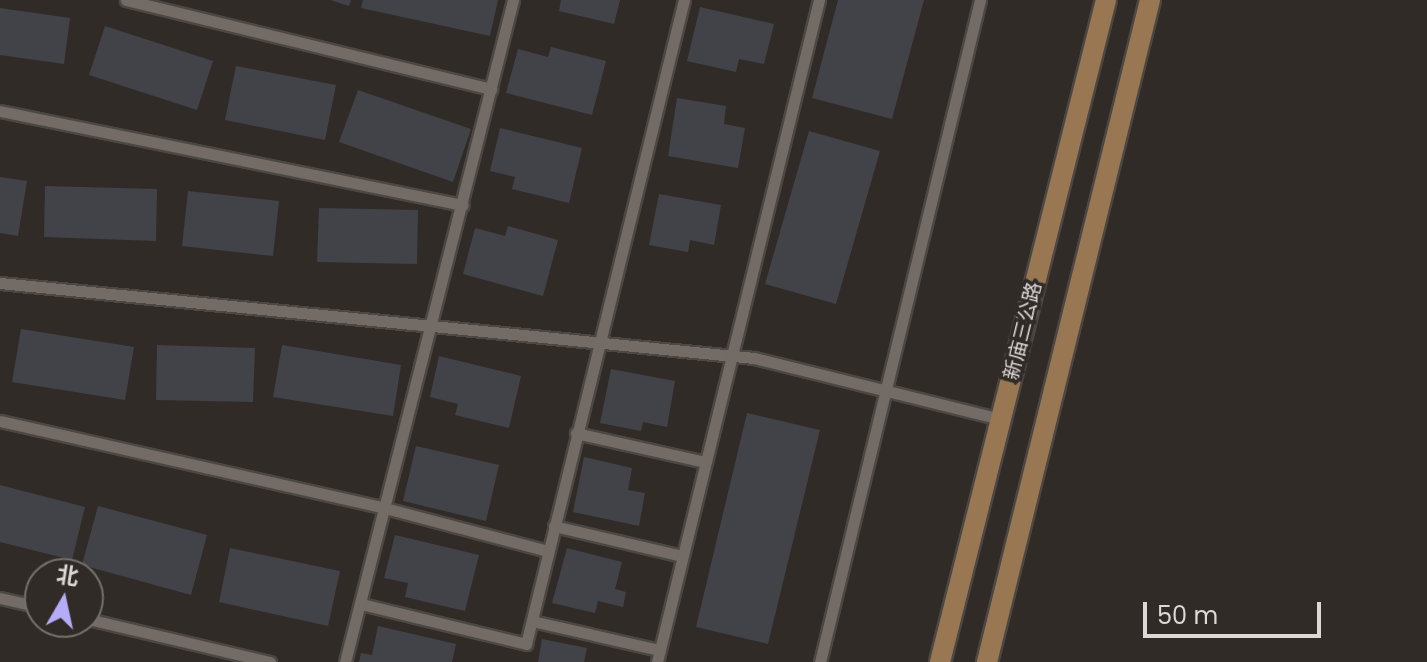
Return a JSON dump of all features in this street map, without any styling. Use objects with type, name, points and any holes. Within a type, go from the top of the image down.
[{"type":"main road","name":"新庙三公路","points":[[940,662],[1106,0]]},
{"type":"main road","points":[[987,662],[1150,0]]},
{"type":"lane","points":[[126,0],[491,89]]},
{"type":"lane","points":[[345,662],[434,325],[513,0]]},
{"type":"lane","points":[[361,604],[526,644],[598,340],[684,0]]},
{"type":"lane","points":[[532,621],[659,656],[819,0]]},
{"type":"lane","points":[[820,662],[980,0]]},
{"type":"lane","points":[[0,111],[463,205]]},
{"type":"lane","points":[[0,283],[730,355],[1001,419]]},
{"type":"lane","points":[[0,421],[385,508],[548,551]]},
{"type":"lane","points":[[576,433],[705,462]]},
{"type":"lane","points":[[554,526],[682,556]]},
{"type":"lane","points":[[0,598],[24,603]]},
{"type":"lane","points":[[104,623],[270,662]]},
{"type":"building","points":[[330,0],[351,0],[349,6]]},
{"type":"building","points":[[363,0],[498,0],[490,36],[361,8]]},
{"type":"building","points":[[561,0],[620,0],[614,24],[559,11]]},
{"type":"building","points":[[838,0],[924,0],[892,119],[812,98]]},
{"type":"building","points":[[700,7],[774,24],[764,64],[739,59],[736,72],[687,61]]},
{"type":"building","points":[[0,8],[70,18],[64,64],[0,55]]},
{"type":"building","points":[[105,26],[213,61],[197,110],[89,75]]},
{"type":"building","points":[[551,47],[606,61],[592,115],[506,93],[518,49],[548,57]]},
{"type":"building","points":[[236,66],[336,85],[325,140],[225,120]]},
{"type":"building","points":[[358,90],[471,129],[453,182],[339,142]]},
{"type":"building","points":[[677,98],[726,106],[724,124],[745,128],[738,168],[668,156]]},
{"type":"building","points":[[500,128],[582,148],[569,203],[512,189],[515,177],[490,171]]},
{"type":"building","points":[[809,131],[880,151],[836,304],[765,284]]},
{"type":"building","points":[[0,177],[27,181],[18,236],[0,233]]},
{"type":"building","points":[[45,186],[157,189],[156,241],[44,237]]},
{"type":"building","points":[[188,191],[279,201],[273,256],[182,246]]},
{"type":"building","points":[[659,194],[721,205],[714,245],[690,240],[688,252],[649,245]]},
{"type":"building","points":[[319,208],[418,210],[417,264],[317,262]]},
{"type":"building","points":[[508,226],[558,240],[543,296],[463,274],[475,228],[505,236]]},
{"type":"building","points":[[21,329],[134,347],[125,400],[12,382]]},
{"type":"building","points":[[157,345],[255,348],[253,402],[156,400]]},
{"type":"building","points":[[282,345],[401,365],[393,416],[273,397]]},
{"type":"building","points":[[439,356],[521,376],[509,428],[455,415],[458,404],[430,397]]},
{"type":"building","points":[[611,369],[675,381],[667,427],[643,422],[641,431],[600,423]]},
{"type":"building","points":[[747,413],[820,430],[768,644],[696,627]]},
{"type":"building","points":[[416,446],[499,465],[486,521],[403,501]]},
{"type":"building","points":[[584,457],[632,468],[628,490],[645,493],[639,526],[573,512]]},
{"type":"building","points":[[0,485],[85,507],[72,558],[0,542]]},
{"type":"building","points":[[98,506],[207,535],[191,595],[104,571],[104,558],[84,558]]},
{"type":"building","points":[[395,535],[479,555],[465,611],[405,597],[408,583],[384,578]]},
{"type":"building","points":[[230,548],[340,571],[328,626],[219,602]]},
{"type":"building","points":[[567,548],[622,562],[615,589],[626,592],[623,607],[598,601],[595,613],[552,603]]},
{"type":"building","points":[[378,626],[456,644],[452,662],[359,662],[361,653],[372,655]]},
{"type":"building","points":[[542,639],[587,648],[584,662],[538,662]]}]
